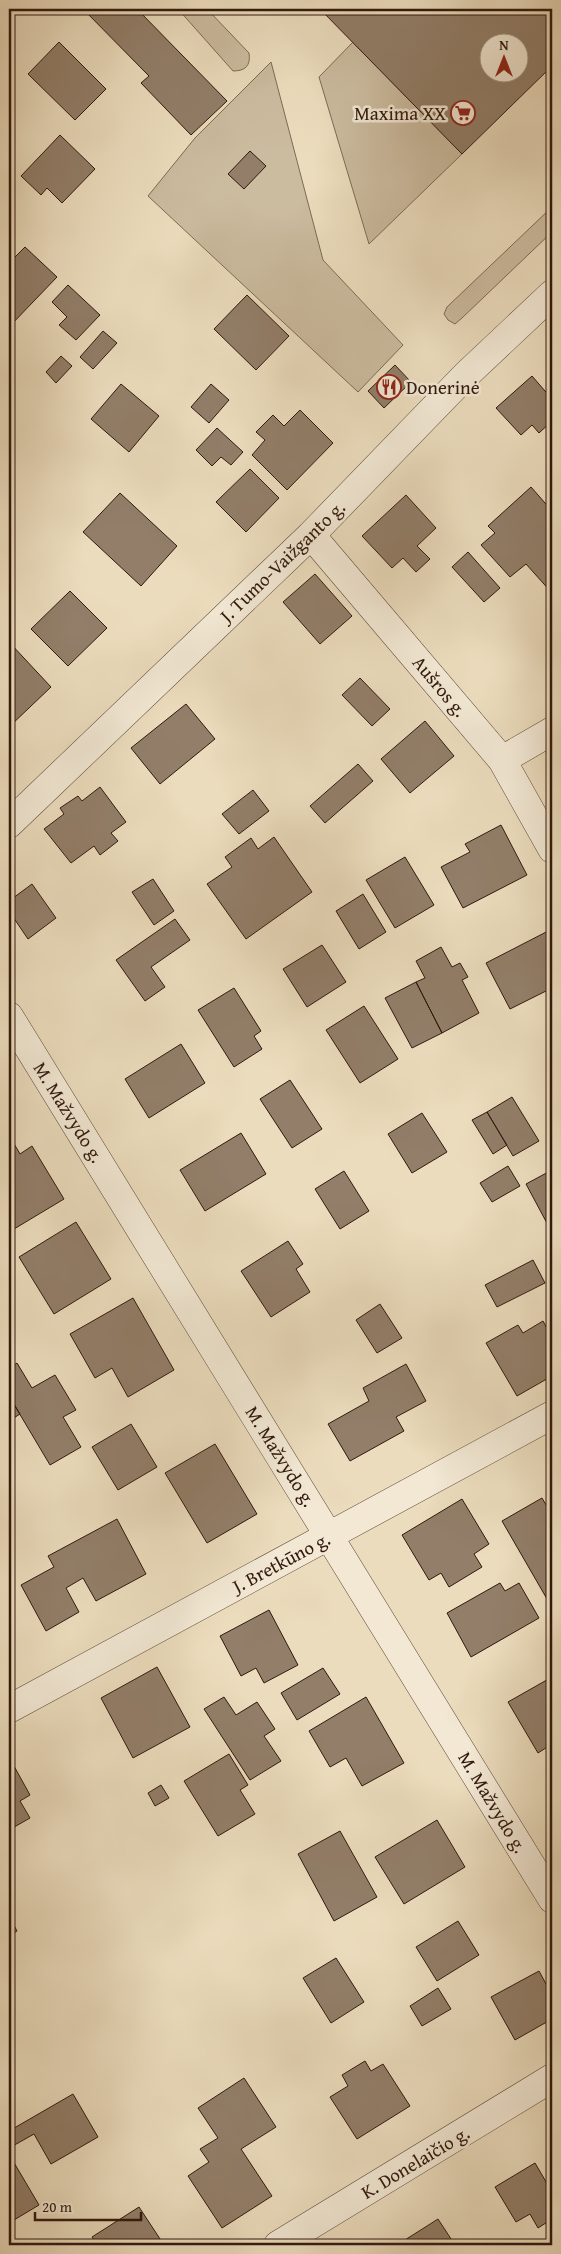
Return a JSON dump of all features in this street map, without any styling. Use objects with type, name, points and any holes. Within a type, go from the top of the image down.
[{"type":"street","name":"J. Tumo-Vaižganto g.","points":[[9,824],[250,592],[312,535],[466,375],[552,294]]},
{"type":"street","name":"Aušros g.","points":[[312,535],[502,760],[552,849]]},
{"type":"street","points":[[502,760],[552,731]]},
{"type":"street","name":"M. Mažvydo g.","points":[[9,1016],[552,1898]]},
{"type":"street","name":"J. Bretkūno g.","points":[[9,1709],[552,1415]]},
{"type":"street","name":"K. Donelaičio g.","points":[[278,2245],[552,2078]]},
{"type":"shaded area","points":[[178,9],[207,9],[249,53],[249,61],[246,67],[233,71]]},
{"type":"shaded area","points":[[353,42],[462,154],[369,244],[319,77]]},
{"type":"shaded area","points":[[271,62],[323,260],[403,345],[358,392],[148,196],[195,138]]},
{"type":"shaded area","points":[[552,207],[552,232],[455,324],[448,320],[444,314],[447,307]]},
{"type":"building","points":[[9,9],[17,9],[9,17]]},
{"type":"building","points":[[83,9],[137,9],[227,101],[191,135],[141,83],[149,76]]},
{"type":"building","name":"Maxima XX","points":[[320,9],[552,9],[552,66],[462,154]]},
{"type":"building","points":[[59,42],[106,89],[75,120],[28,74]]},
{"type":"building","points":[[60,135],[95,169],[62,203],[47,188],[41,195],[21,176]]},
{"type":"building","points":[[250,151],[266,166],[244,189],[228,174]]},
{"type":"building","points":[[25,247],[57,277],[9,327],[9,263]]},
{"type":"building","points":[[68,285],[100,315],[76,340],[59,325],[67,317],[52,302]]},
{"type":"building","points":[[247,295],[289,336],[256,370],[214,329]]},
{"type":"building","points":[[103,331],[117,343],[93,369],[80,357]]},
{"type":"building","points":[[61,356],[72,366],[56,383],[46,372]]},
{"type":"building","name":"Donerinė","points":[[395,365],[411,382],[384,408],[368,391]]},
{"type":"building","points":[[532,376],[552,399],[552,407],[546,413],[552,421],[539,433],[532,425],[521,435],[496,408]]},
{"type":"building","points":[[121,384],[159,416],[129,452],[91,419]]},
{"type":"building","points":[[211,384],[229,400],[209,423],[191,407]]},
{"type":"building","points":[[300,410],[333,443],[287,490],[252,455],[265,440],[256,432],[273,415],[284,426]]},
{"type":"building","points":[[217,428],[243,452],[231,465],[221,457],[212,466],[196,450]]},
{"type":"building","points":[[250,469],[279,498],[246,532],[216,502]]},
{"type":"building","points":[[531,487],[552,511],[552,593],[526,564],[510,577],[481,545],[495,533],[488,526]]},
{"type":"building","points":[[120,493],[177,546],[141,586],[83,532]]},
{"type":"building","points":[[406,495],[436,528],[417,546],[430,559],[416,572],[403,558],[392,568],[362,536]]},
{"type":"building","points":[[468,552],[500,588],[484,602],[452,567]]},
{"type":"building","points":[[315,574],[352,616],[320,644],[283,602]]},
{"type":"building","points":[[70,591],[107,628],[68,666],[31,629]]},
{"type":"building","points":[[9,642],[51,687],[9,727]]},
{"type":"building","points":[[360,678],[390,709],[372,726],[342,695]]},
{"type":"building","points":[[186,704],[215,739],[160,784],[131,748]]},
{"type":"building","points":[[425,721],[454,756],[410,793],[381,759]]},
{"type":"building","points":[[358,764],[373,781],[325,823],[310,806]]},
{"type":"building","points":[[100,787],[126,822],[111,833],[118,841],[100,855],[94,846],[71,863],[44,829],[64,814],[60,808],[78,796],[82,801]]},
{"type":"building","points":[[253,790],[269,811],[239,834],[222,814]]},
{"type":"building","points":[[501,825],[527,875],[463,908],[441,867],[470,852],[465,844]]},
{"type":"building","points":[[274,837],[312,892],[246,939],[207,884],[232,867],[225,857],[251,838],[258,849]]},
{"type":"building","points":[[405,857],[434,905],[395,928],[366,880]]},
{"type":"building","points":[[153,879],[174,911],[154,925],[132,892]]},
{"type":"building","points":[[32,884],[56,918],[28,939],[9,911],[9,901]]},
{"type":"building","points":[[363,894],[386,932],[359,949],[336,911]]},
{"type":"building","points":[[175,919],[190,940],[151,967],[165,987],[145,1001],[116,960]]},
{"type":"building","points":[[552,929],[552,988],[510,1009],[486,963]]},
{"type":"building","points":[[322,945],[346,982],[307,1007],[283,969]]},
{"type":"building","points":[[441,947],[452,967],[460,963],[468,977],[462,980],[479,1013],[442,1033],[416,982],[425,978],[416,961]]},
{"type":"building","points":[[416,982],[442,1033],[412,1048],[385,998]]},
{"type":"building","points":[[234,988],[261,1031],[254,1036],[262,1049],[234,1067],[198,1010]]},
{"type":"building","points":[[364,1006],[398,1059],[360,1083],[326,1030]]},
{"type":"building","points":[[552,1042],[552,1055],[547,1045]]},
{"type":"building","points":[[181,1044],[205,1083],[149,1118],[125,1079]]},
{"type":"building","points":[[290,1080],[322,1129],[292,1148],[260,1099]]},
{"type":"building","points":[[512,1097],[539,1141],[513,1156],[487,1112]]},
{"type":"building","points":[[487,1112],[507,1145],[493,1154],[472,1120]]},
{"type":"building","points":[[422,1113],[447,1152],[412,1173],[388,1134]]},
{"type":"building","points":[[241,1133],[266,1174],[205,1211],[180,1170]]},
{"type":"building","points":[[9,1135],[20,1154],[32,1146],[64,1199],[14,1229],[9,1221]]},
{"type":"building","points":[[508,1166],[520,1186],[492,1202],[480,1183]]},
{"type":"building","points":[[552,1170],[552,1225],[549,1227],[526,1184]]},
{"type":"building","points":[[344,1171],[369,1211],[340,1229],[315,1189]]},
{"type":"building","points":[[76,1222],[111,1279],[54,1314],[19,1257]]},
{"type":"building","points":[[288,1241],[303,1264],[296,1269],[310,1292],[271,1317],[241,1271]]},
{"type":"building","points":[[533,1260],[545,1283],[497,1307],[485,1285]]},
{"type":"building","points":[[133,1298],[174,1370],[128,1397],[112,1368],[95,1378],[70,1334]]},
{"type":"building","points":[[380,1304],[402,1338],[377,1353],[356,1320]]},
{"type":"building","points":[[543,1321],[552,1338],[552,1376],[517,1396],[486,1343],[518,1325],[523,1333]]},
{"type":"building","points":[[17,1363],[32,1388],[55,1375],[76,1410],[63,1417],[81,1447],[50,1465],[9,1396],[9,1369]]},
{"type":"building","points":[[406,1364],[426,1401],[396,1417],[404,1431],[350,1461],[328,1424],[369,1401],[363,1388]]},
{"type":"building","points":[[9,1396],[20,1414],[9,1421]]},
{"type":"building","points":[[131,1424],[157,1467],[118,1490],[92,1447]]},
{"type":"building","points":[[215,1444],[257,1514],[207,1543],[165,1473]]},
{"type":"building","points":[[542,1498],[552,1515],[552,1596],[547,1599],[502,1521]]},
{"type":"building","points":[[462,1499],[489,1544],[474,1554],[482,1567],[449,1587],[441,1573],[429,1580],[402,1535]]},
{"type":"building","points":[[117,1519],[146,1574],[96,1601],[83,1578],[66,1588],[79,1612],[46,1631],[21,1585],[54,1567],[48,1556]]},
{"type":"building","points":[[500,1583],[505,1591],[519,1583],[539,1618],[471,1657],[447,1613]]},
{"type":"building","points":[[269,1610],[298,1665],[264,1683],[256,1668],[241,1676],[220,1636]]},
{"type":"building","points":[[157,1667],[190,1727],[133,1758],[101,1698]]},
{"type":"building","points":[[323,1668],[340,1694],[297,1720],[281,1693]]},
{"type":"building","points":[[552,1677],[552,1744],[538,1753],[508,1702]]},
{"type":"building","points":[[224,1697],[236,1715],[257,1702],[275,1729],[264,1736],[281,1761],[250,1780],[204,1709]]},
{"type":"building","points":[[366,1697],[404,1763],[362,1786],[346,1758],[330,1767],[309,1731]]},
{"type":"building","points":[[229,1754],[248,1785],[240,1790],[255,1814],[218,1836],[184,1781]]},
{"type":"building","points":[[9,1757],[30,1795],[20,1801],[30,1818],[9,1830]]},
{"type":"building","points":[[161,1785],[169,1798],[155,1806],[148,1793]]},
{"type":"building","points":[[437,1820],[465,1867],[404,1904],[375,1857]]},
{"type":"building","points":[[340,1831],[377,1897],[334,1921],[298,1854]]},
{"type":"building","points":[[9,1916],[17,1931],[9,1936]]},
{"type":"building","points":[[458,1921],[479,1955],[437,1981],[416,1947]]},
{"type":"building","points":[[336,1958],[364,2002],[331,2023],[303,1978]]},
{"type":"building","points":[[539,1971],[552,1995],[552,2019],[515,2040],[491,1997]]},
{"type":"building","points":[[438,1988],[451,2009],[422,2026],[410,2006]]},
{"type":"building","points":[[365,2061],[371,2071],[383,2064],[410,2106],[357,2139],[330,2097],[348,2086],[342,2075]]},
{"type":"building","points":[[244,2078],[276,2127],[241,2149],[272,2196],[222,2228],[188,2176],[209,2162],[200,2149],[218,2138],[198,2108]]},
{"type":"building","points":[[73,2094],[98,2137],[51,2164],[34,2134],[11,2147],[9,2131]]},
{"type":"building","points":[[13,2161],[39,2205],[9,2223],[9,2164]]},
{"type":"building","points":[[535,2163],[552,2192],[552,2219],[538,2228],[530,2214],[516,2222],[495,2187]]},
{"type":"building","points":[[139,2207],[164,2245],[97,2245],[92,2237]]},
{"type":"building","points":[[438,2219],[455,2245],[397,2245]]},
{"type":"place","name":"Maxima XX","points":[[463,113]]},
{"type":"place","name":"Donerinė","points":[[389,387]]}]
